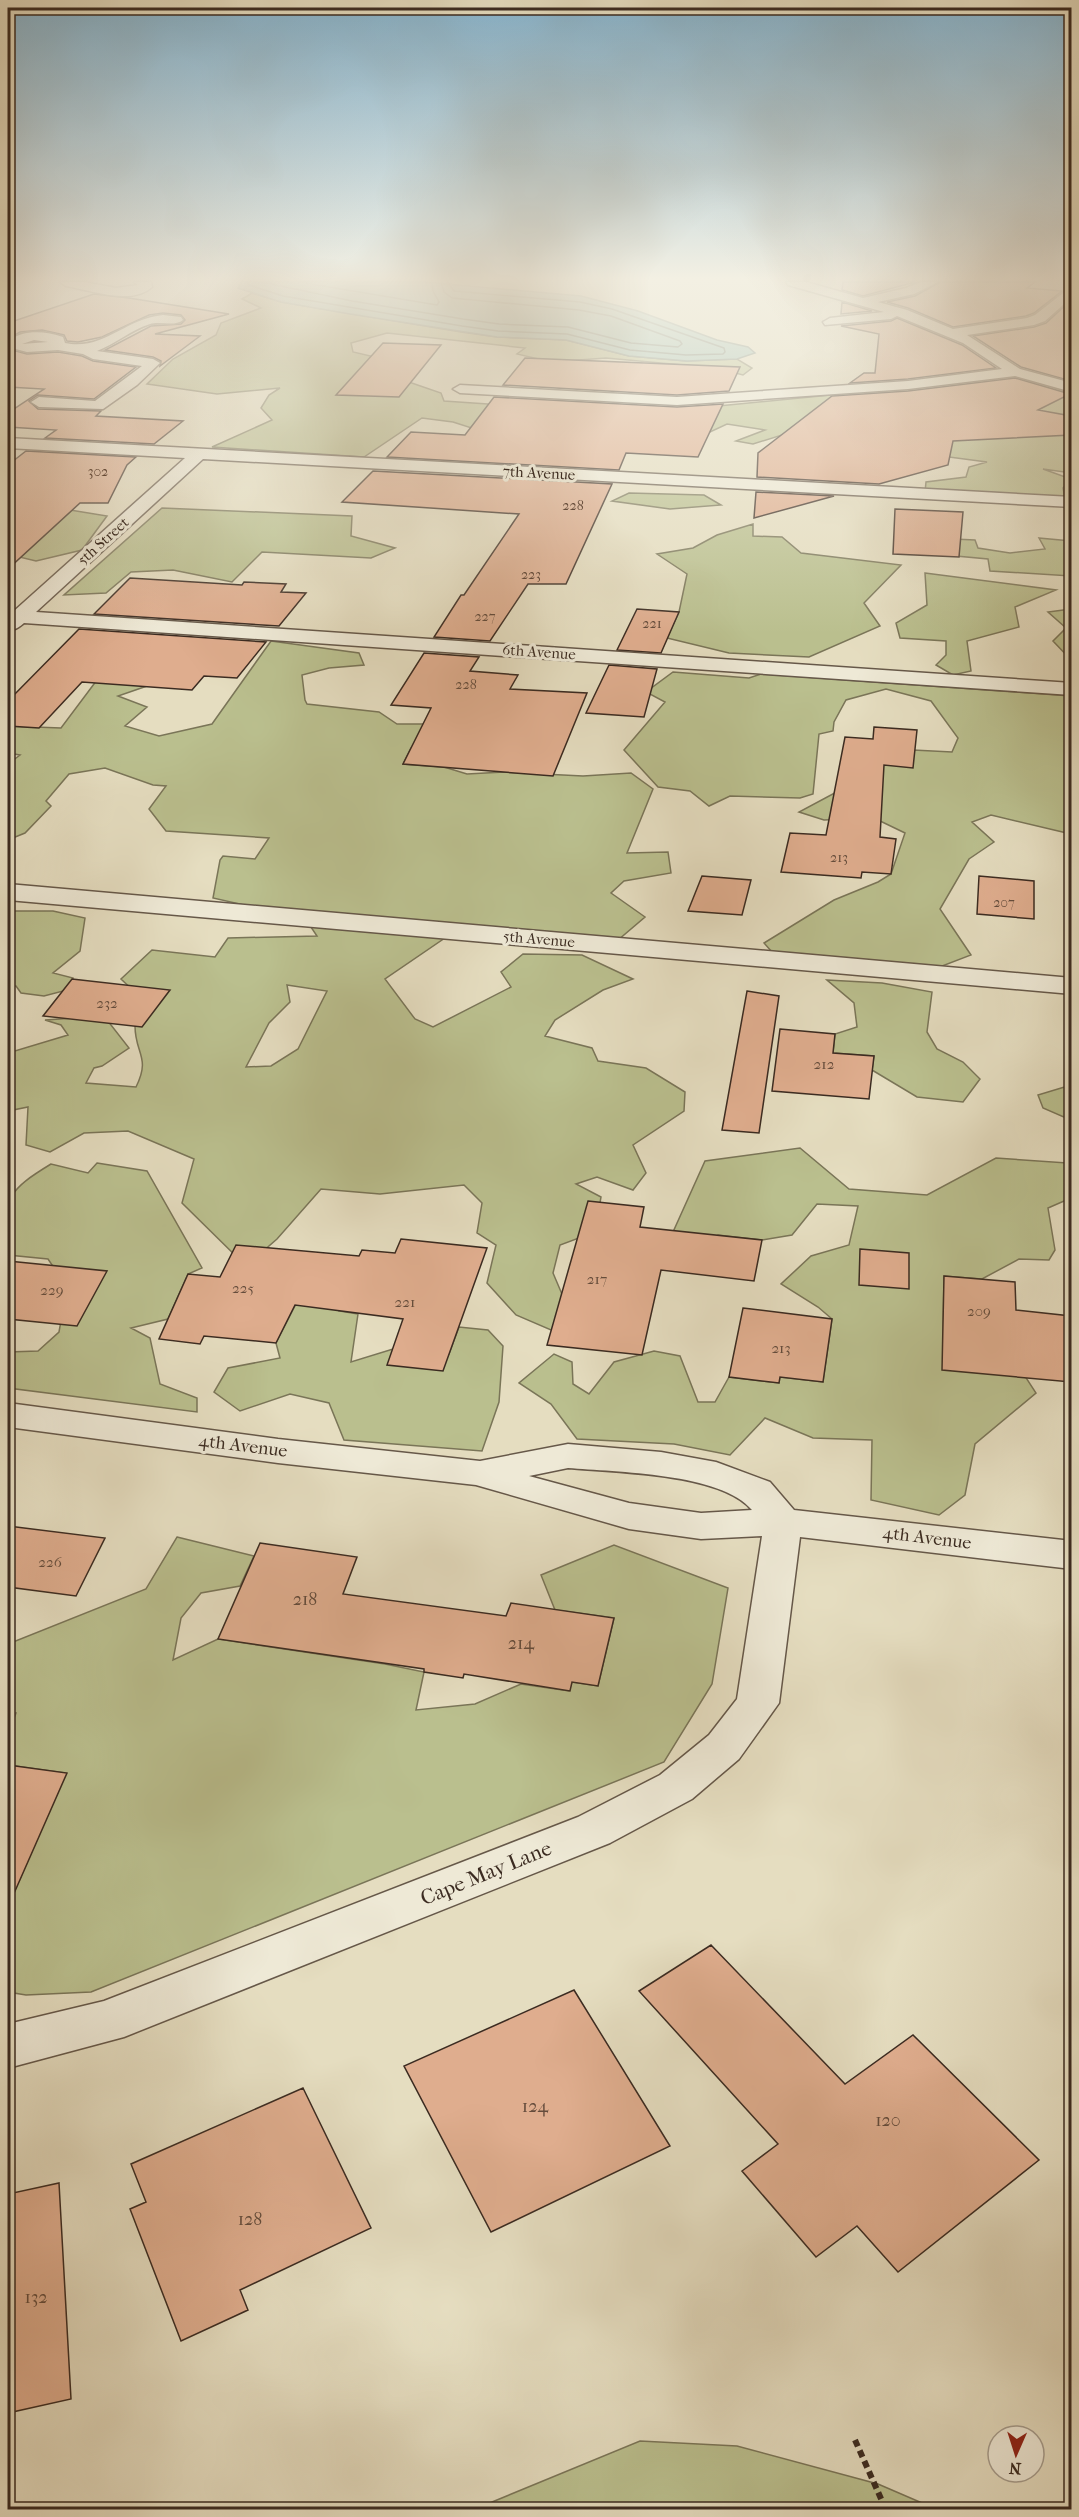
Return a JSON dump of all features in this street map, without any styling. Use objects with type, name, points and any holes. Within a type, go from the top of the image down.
[{"type":"street","points":[[39,402],[98,406],[107,399]]},
{"type":"street","points":[[649,399],[699,399]]},
{"type":"street","name":"7th Avenue","points":[[8,443],[1071,502]]},
{"type":"street","name":"5th Street","points":[[12,620],[199,454]]},
{"type":"street","name":"6th Avenue","points":[[12,620],[1071,689]]},
{"type":"street","name":"5th Avenue","points":[[8,892],[1071,986]]},
{"type":"street","name":"4th Avenue","points":[[8,1415],[278,1451],[480,1473],[525,1488],[629,1516],[701,1526],[783,1522],[1071,1555]]},
{"type":"street","name":"4th Avenue","points":[[480,1473],[568,1456],[661,1464],[703,1472],[757,1491],[783,1522]]},
{"type":"street","name":"Cape May Lane","points":[[8,2046],[107,2022],[594,1830],[676,1787],[724,1747],[758,1703],[783,1522]]},
{"type":"path","points":[[855,2440],[886,2510]]},
{"type":"green space","points":[[266,399],[443,399],[530,407],[484,432],[453,422],[422,418],[364,457],[212,447],[272,420],[261,408]]},
{"type":"green space","points":[[785,399],[1071,399],[1071,473],[1043,469],[1071,479],[1063,488],[1065,498],[925,492],[926,482],[966,477],[969,467],[987,462],[782,435],[753,444],[736,441],[765,430],[727,424],[710,432],[675,430],[708,407]]},
{"type":"green space","points":[[629,493],[704,495],[721,505],[670,509],[612,501]]},
{"type":"green space","points":[[162,508],[352,516],[351,536],[395,548],[371,558],[262,552],[232,582],[173,570],[131,572],[106,593],[64,595]]},
{"type":"green space","points":[[64,509],[107,516],[82,550],[36,561],[11,555],[18,524],[8,525],[8,513],[37,514]]},
{"type":"green space","points":[[753,524],[753,536],[782,537],[801,553],[901,565],[864,603],[880,626],[809,657],[729,653],[667,638],[679,612],[687,574],[657,554],[693,548],[717,535]]},
{"type":"green space","points":[[1039,538],[1071,541],[1071,576],[990,571],[988,559],[956,556],[954,539],[975,540],[978,548],[1010,553],[1045,549]]},
{"type":"green space","points":[[925,573],[1056,590],[1015,607],[1019,627],[967,641],[971,671],[953,675],[936,665],[946,655],[946,641],[900,638],[896,623],[927,605]]},
{"type":"green space","points":[[1072,609],[1071,660],[1053,641],[1066,628],[1048,612]]},
{"type":"green space","points":[[271,641],[359,653],[364,665],[329,668],[302,675],[305,700],[307,704],[379,712],[397,724],[431,724],[434,736],[411,748],[403,764],[444,767],[467,774],[504,772],[583,776],[631,773],[653,789],[627,853],[668,852],[671,873],[624,881],[611,893],[645,917],[618,940],[445,938],[385,979],[415,1019],[433,1027],[511,987],[501,972],[523,954],[582,955],[633,979],[603,990],[555,1020],[545,1036],[592,1048],[598,1061],[646,1068],[685,1092],[684,1111],[633,1145],[646,1173],[633,1190],[597,1177],[576,1184],[601,1197],[595,1232],[560,1245],[553,1273],[573,1320],[551,1330],[516,1315],[487,1283],[496,1245],[477,1233],[482,1203],[464,1185],[380,1194],[321,1189],[277,1239],[246,1266],[182,1203],[194,1159],[128,1131],[84,1133],[50,1152],[26,1145],[28,1107],[8,1111],[8,1053],[68,1035],[61,1025],[45,1020],[104,1016],[129,1048],[102,1066],[94,1068],[86,1083],[136,1087],[142,1069],[135,1026],[140,997],[121,979],[152,950],[215,957],[228,938],[317,936],[301,912],[257,908],[213,898],[220,860],[223,856],[255,859],[269,838],[166,831],[149,809],[166,786],[153,785],[105,768],[69,774],[46,801],[51,806],[25,833],[8,840],[8,764],[20,755],[8,753],[8,726],[61,728],[124,644],[147,686],[118,696],[147,707],[125,726],[159,736],[212,724]],"holes":[[[287,985],[327,991],[298,1049],[271,1066],[246,1067],[269,1023],[290,1002]]]},
{"type":"green space","points":[[673,672],[749,678],[761,674],[1071,696],[1071,834],[991,815],[972,822],[994,842],[969,859],[940,909],[971,955],[937,968],[772,952],[764,943],[834,900],[878,882],[891,874],[905,833],[874,818],[824,820],[799,812],[859,780],[873,769],[913,750],[952,752],[958,738],[931,701],[886,689],[846,700],[834,722],[833,731],[819,734],[813,794],[800,798],[730,796],[709,806],[690,791],[658,787],[624,750],[665,702],[646,692]]},
{"type":"green space","points":[[8,911],[53,911],[85,918],[80,951],[53,973],[73,978],[71,989],[44,996],[21,993],[16,986],[8,986]]},
{"type":"green space","points":[[827,980],[882,983],[932,992],[927,1032],[937,1049],[963,1062],[980,1079],[963,1102],[917,1097],[872,1070],[874,1056],[833,1053],[835,1034],[857,1027],[854,1003]]},
{"type":"green space","points":[[1071,1085],[1071,1116],[1066,1118],[1043,1108],[1038,1095]]},
{"type":"green space","points":[[1071,1146],[1071,1198],[1048,1208],[1055,1250],[1049,1260],[1019,1259],[982,1279],[944,1276],[943,1339],[1023,1373],[1036,1393],[975,1444],[965,1495],[939,1515],[871,1500],[872,1440],[813,1438],[765,1418],[730,1455],[674,1444],[577,1439],[551,1404],[519,1383],[554,1354],[572,1362],[573,1384],[589,1394],[614,1362],[654,1351],[680,1356],[698,1402],[715,1402],[729,1377],[779,1383],[780,1377],[823,1382],[832,1319],[818,1307],[781,1284],[811,1256],[849,1245],[858,1206],[817,1204],[792,1235],[762,1240],[718,1235],[707,1262],[664,1252],[705,1161],[800,1148],[849,1189],[927,1195],[996,1158],[1067,1163]]},
{"type":"green space","points":[[97,1163],[147,1171],[202,1268],[188,1274],[168,1319],[131,1328],[150,1338],[160,1384],[197,1398],[197,1412],[8,1388],[8,1352],[38,1351],[59,1332],[67,1287],[48,1259],[8,1255],[10,1200],[23,1183],[51,1164],[88,1173]]},
{"type":"green space","points":[[347,1289],[339,1311],[358,1314],[351,1362],[393,1349],[449,1354],[459,1327],[488,1330],[503,1346],[499,1402],[482,1451],[344,1440],[329,1403],[290,1394],[240,1411],[214,1392],[228,1368],[280,1358],[276,1343],[299,1298]]},
{"type":"green space","points":[[177,1537],[254,1556],[240,1586],[201,1593],[181,1618],[173,1660],[218,1639],[424,1672],[416,1710],[475,1704],[521,1684],[569,1691],[572,1682],[598,1686],[614,1618],[555,1610],[541,1575],[614,1545],[728,1588],[712,1684],[664,1762],[91,1992],[26,1995],[8,1992],[8,1880],[19,1881],[66,1773],[8,1765],[8,1735],[16,1713],[8,1713],[8,1644],[146,1589]]},
{"type":"green space","points":[[640,2441],[737,2446],[878,2484],[936,2509],[475,2509]]},
{"type":"building","points":[[31,399],[29,401],[38,409],[101,411],[96,416],[183,421],[154,444],[45,438],[56,430],[8,427],[8,413]]},
{"type":"building","points":[[492,399],[539,399],[677,407],[723,404],[698,457],[626,453],[619,470],[387,457],[411,432],[465,435]]},
{"type":"building","points":[[828,399],[1059,399],[1038,410],[1071,416],[1071,435],[953,441],[948,465],[879,484],[757,477],[758,453]]},
{"type":"building","points":[[26,451],[136,457],[127,465],[108,503],[80,503],[8,569],[8,465]]},
{"type":"building","points":[[373,471],[612,484],[566,584],[528,584],[490,641],[434,637],[519,514],[342,502]]},
{"type":"building","points":[[756,492],[834,496],[754,518]]},
{"type":"building","points":[[895,509],[963,512],[959,557],[893,554]]},
{"type":"building","points":[[130,578],[242,585],[244,582],[286,584],[281,592],[306,593],[279,626],[94,614]]},
{"type":"building","points":[[637,609],[679,612],[661,653],[617,650]]},
{"type":"building","points":[[79,629],[266,642],[237,678],[204,676],[192,690],[82,682],[39,728],[8,726],[8,701]]},
{"type":"building","points":[[424,653],[479,657],[470,671],[518,675],[510,689],[587,693],[553,776],[403,764],[431,708],[391,705]]},
{"type":"building","points":[[609,665],[657,669],[644,717],[586,713]]},
{"type":"building","points":[[874,727],[917,730],[913,768],[884,765],[880,837],[896,839],[891,874],[862,872],[861,878],[781,872],[790,833],[826,835],[845,737],[873,739]]},
{"type":"building","points":[[702,876],[751,880],[742,915],[688,911]]},
{"type":"building","points":[[979,876],[1034,881],[1034,919],[977,914]]},
{"type":"building","points":[[72,979],[170,990],[142,1027],[43,1016]]},
{"type":"building","points":[[747,991],[779,996],[759,1133],[722,1130]]},
{"type":"building","points":[[780,1029],[835,1034],[833,1053],[874,1056],[869,1099],[772,1091]]},
{"type":"building","points":[[588,1201],[644,1207],[640,1227],[762,1240],[754,1281],[661,1270],[642,1355],[547,1345]]},
{"type":"building","points":[[401,1239],[487,1248],[443,1371],[387,1365],[403,1319],[295,1305],[276,1343],[204,1336],[200,1344],[159,1339],[188,1274],[220,1277],[236,1245],[359,1256],[362,1250],[395,1253]]},
{"type":"building","points":[[860,1249],[909,1253],[909,1289],[859,1285]]},
{"type":"building","points":[[8,1261],[107,1271],[77,1326],[8,1319]]},
{"type":"building","points":[[944,1276],[1015,1282],[1016,1310],[1071,1316],[1071,1382],[942,1370]]},
{"type":"building","points":[[743,1308],[832,1319],[823,1382],[780,1377],[779,1383],[729,1377]]},
{"type":"building","points":[[8,1526],[105,1538],[76,1596],[8,1587]]},
{"type":"building","points":[[260,1543],[357,1557],[343,1594],[506,1616],[511,1603],[614,1618],[598,1686],[572,1682],[570,1691],[464,1674],[463,1678],[424,1672],[424,1669],[218,1639]]},
{"type":"building","points":[[8,1765],[67,1773],[8,1907]]},
{"type":"building","points":[[711,1945],[845,2084],[913,2035],[1039,2160],[898,2272],[857,2226],[816,2257],[742,2171],[778,2144],[639,1991]]},
{"type":"building","points":[[574,1990],[670,2146],[491,2232],[404,2066]]},
{"type":"building","points":[[303,2088],[371,2228],[240,2290],[248,2310],[181,2341],[130,2209],[146,2202],[131,2164]]},
{"type":"building","points":[[59,2183],[71,2399],[8,2413],[8,2194]]}]
